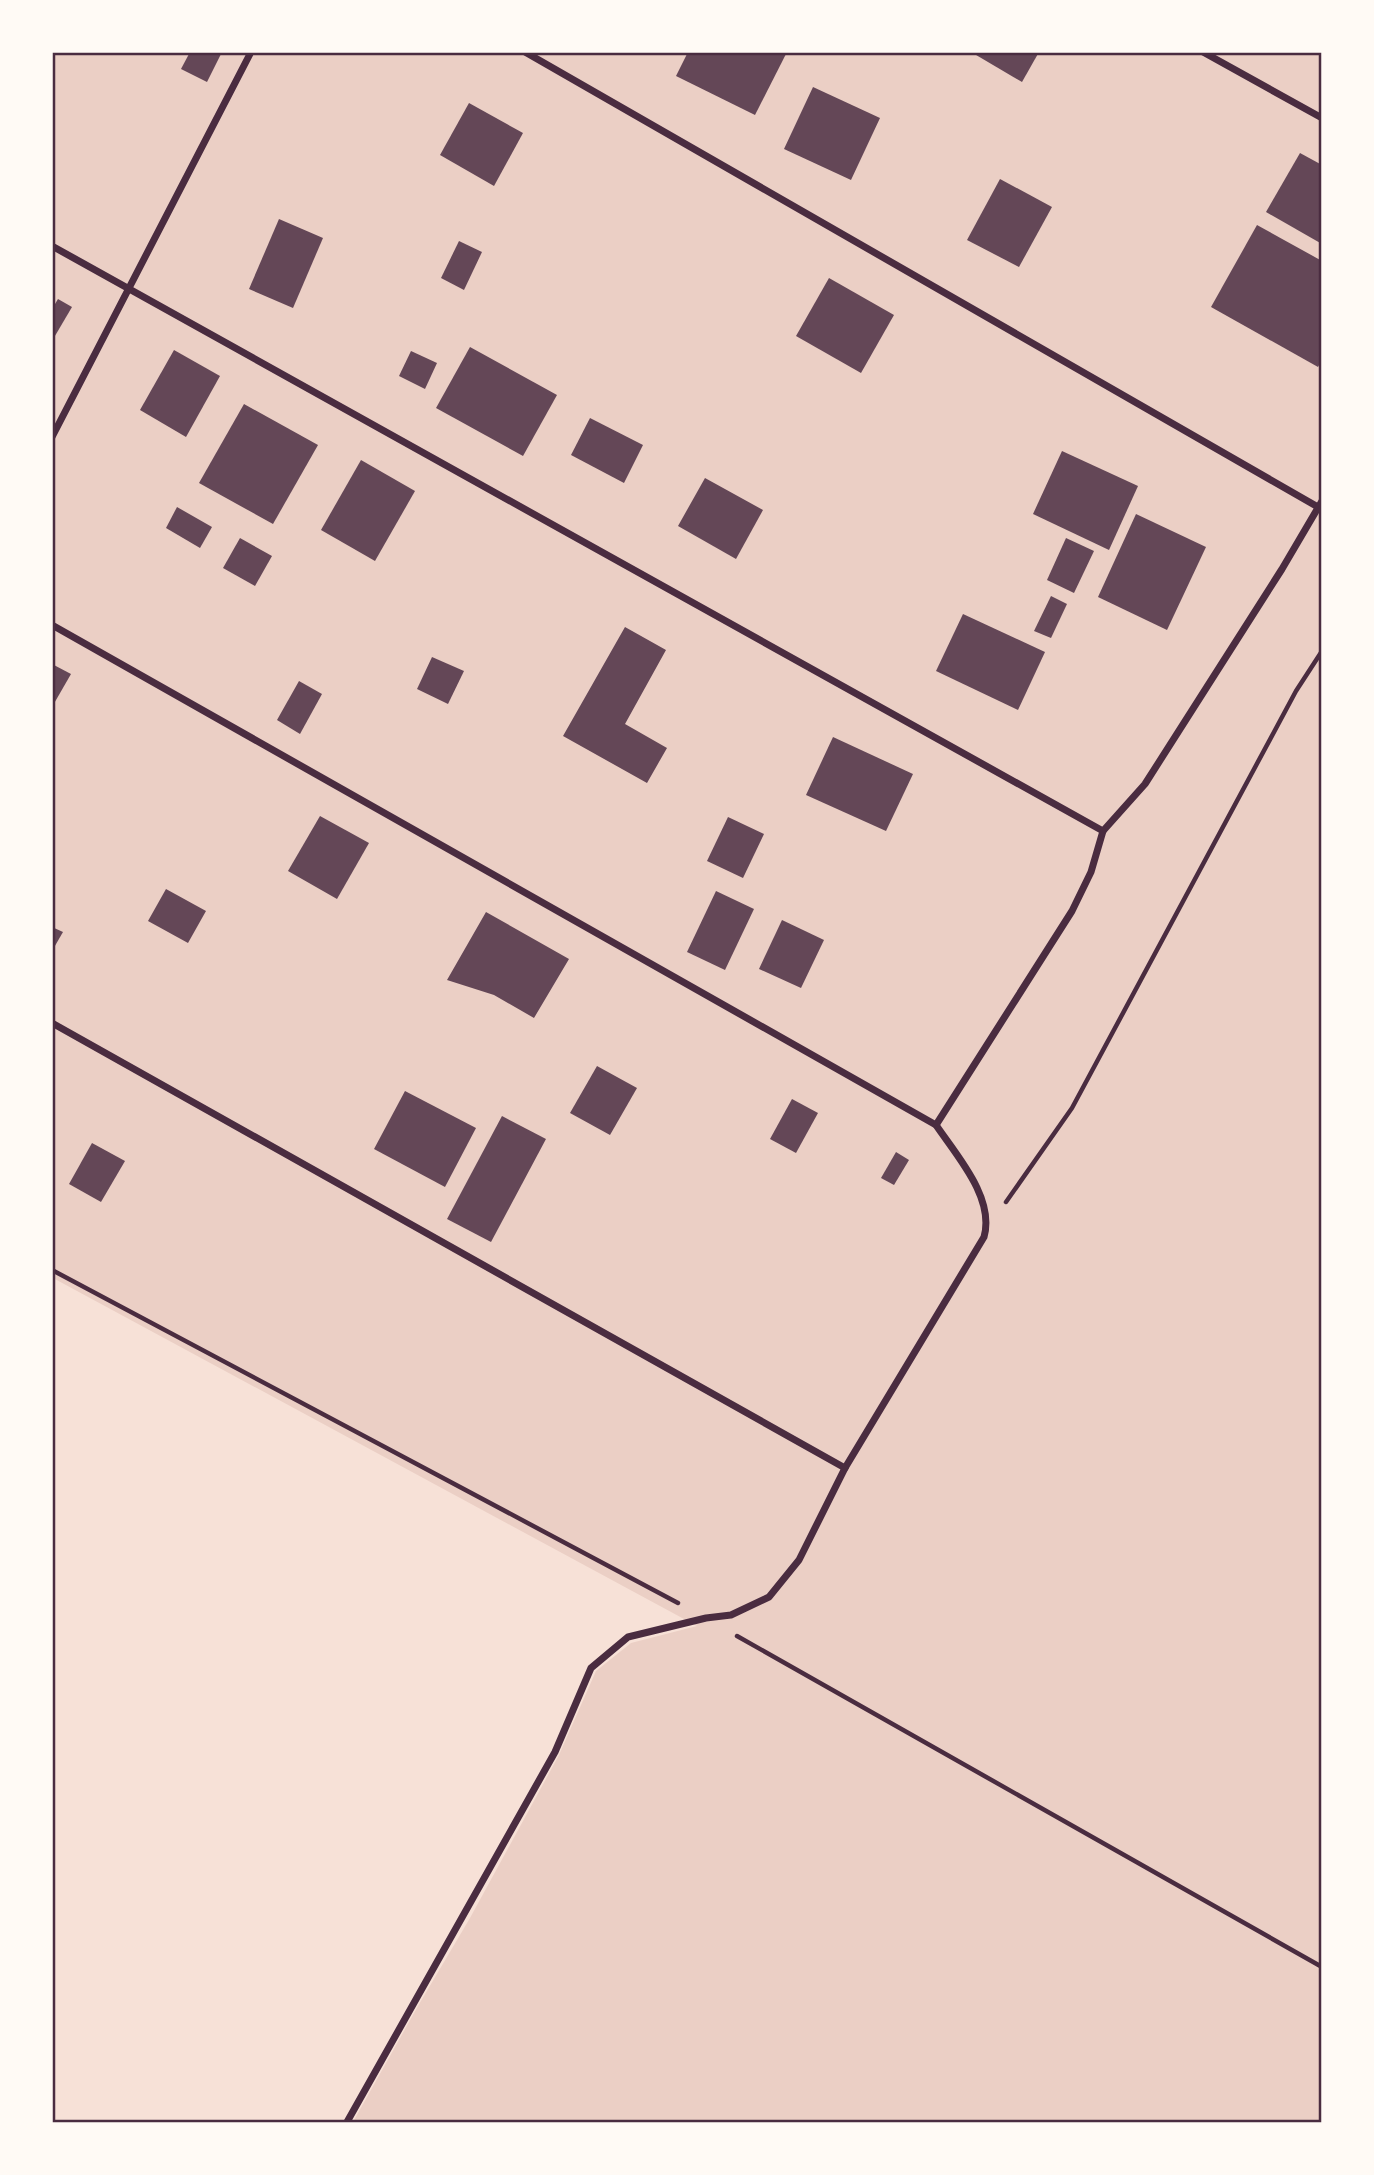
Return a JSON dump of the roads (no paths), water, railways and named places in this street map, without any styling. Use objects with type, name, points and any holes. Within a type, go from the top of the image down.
[{"type":"street","points":[[52,437],[251,52]]},
{"type":"street","points":[[525,52],[1320,504],[1282,569],[1144,784],[1103,831],[1091,872],[1072,912],[936,1125]]},
{"type":"street","points":[[1203,52],[1321,118]]},
{"type":"street","points":[[52,246],[1103,831]]},
{"type":"street","points":[[52,625],[936,1125],[983,1199],[987,1227],[984,1237],[845,1468],[799,1560],[769,1597],[731,1615],[706,1618],[628,1637],[591,1668],[555,1752],[347,2123]]},
{"type":"street","points":[[52,1023],[845,1468]]}]
